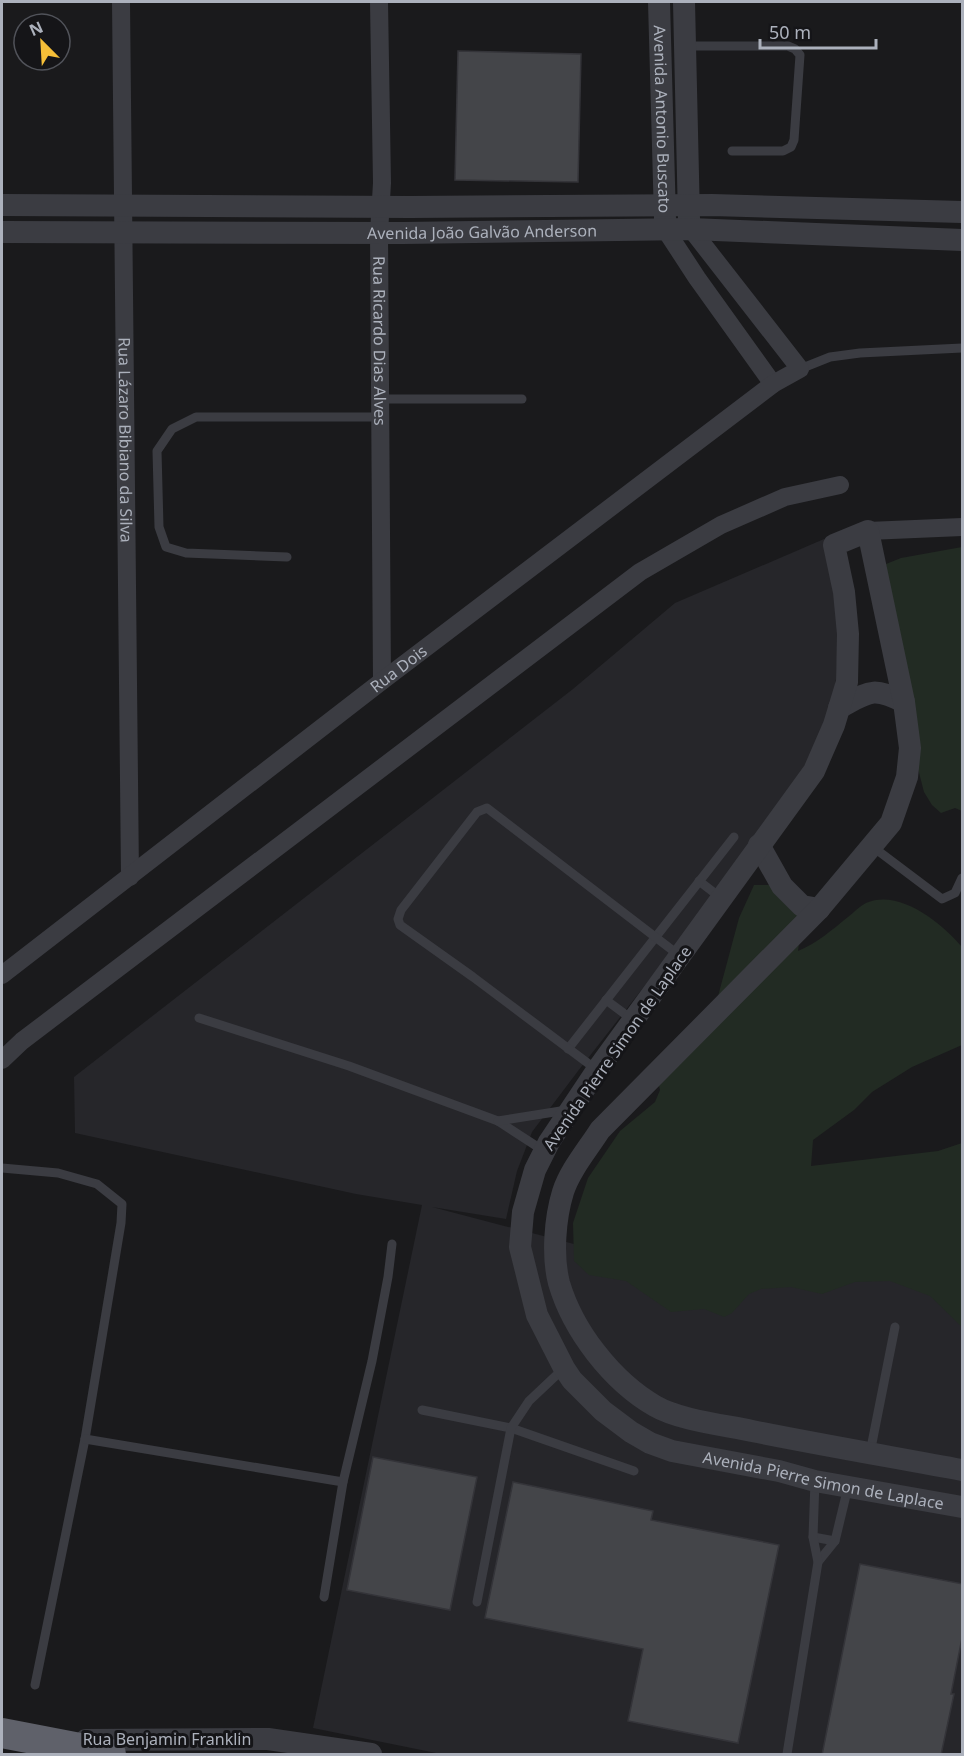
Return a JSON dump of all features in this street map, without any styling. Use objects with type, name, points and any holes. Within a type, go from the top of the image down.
[{"type":"highway","points":[[2,1733],[111,1755]]},
{"type":"street","name":"Rua Lázaro Bibiano da Silva","points":[[121,2],[130,877]]},
{"type":"street","name":"Rua Ricardo Dias Alves","points":[[379,2],[382,681]]},
{"type":"street","name":"Avenida Antonio Buscato","points":[[659,2],[666,229],[697,278],[773,384]]},
{"type":"street","name":"Avenida Antonio Buscato","points":[[684,2],[687,205],[691,229],[800,369]]},
{"type":"street","points":[[660,82],[686,82]]},
{"type":"street","name":"Avenida João Galvão Anderson","points":[[2,205],[687,205],[963,212]]},
{"type":"street","name":"Avenida João Galvão Anderson","points":[[2,232],[379,233],[691,229],[963,240]]},
{"type":"street","name":"Rua Dois","points":[[2,975],[382,681],[773,384],[800,369]]},
{"type":"street","points":[[2,1060],[22,1041],[640,572],[721,525],[785,497],[840,485]]},
{"type":"street","name":"Avenida Pierre Simon de Laplace","points":[[963,527],[868,531],[834,545],[844,592],[848,634],[847,682],[834,725],[814,771],[597,1070],[544,1151],[535,1170],[523,1212],[520,1247],[537,1315],[564,1368],[572,1380],[603,1411],[650,1443],[672,1451],[779,1471],[815,1481],[963,1507]]},
{"type":"street","name":"Avenida Pierre Simon de Laplace","points":[[868,531],[904,702],[910,748],[907,777],[891,823],[819,909],[600,1130],[579,1162],[564,1191],[555,1241],[559,1282],[584,1337],[625,1385],[656,1407],[690,1418],[963,1470]]},
{"type":"street","points":[[839,708],[871,692],[884,692],[904,702]]},
{"type":"street","points":[[759,845],[782,886],[802,906],[819,909]]},
{"type":"street","points":[[523,1212],[559,1214]]},
{"type":"street","name":"Rua Benjamin Franklin","points":[[34,1740],[268,1739],[371,1755]]},
{"type":"lane","points":[[684,46],[788,46],[800,55],[794,140],[791,147],[783,151],[732,151]]},
{"type":"lane","points":[[800,369],[830,357],[860,353],[963,348]]},
{"type":"lane","points":[[287,557],[186,553],[166,547],[159,527],[158,451],[172,429],[196,417],[522,399]]},
{"type":"lane","points":[[597,1070],[400,925],[398,919],[401,910],[477,812],[487,808],[680,956]]},
{"type":"lane","points":[[568,1049],[734,837]]},
{"type":"lane","points":[[873,847],[942,899],[955,893],[963,878]]},
{"type":"lane","points":[[699,882],[721,898]]},
{"type":"lane","points":[[606,1000],[634,1020]]},
{"type":"lane","points":[[199,1018],[349,1066],[498,1121],[544,1151]]},
{"type":"lane","points":[[498,1121],[571,1109]]},
{"type":"lane","points":[[2,1168],[58,1173],[97,1184],[122,1204],[121,1223],[85,1439],[35,1685]]},
{"type":"lane","points":[[324,1597],[343,1482],[372,1361],[392,1244]]},
{"type":"lane","points":[[870,1453],[895,1327]]},
{"type":"lane","points":[[477,1602],[511,1428],[529,1401],[564,1368]]},
{"type":"lane","points":[[422,1410],[511,1428],[634,1471]]},
{"type":"lane","points":[[85,1439],[343,1482]]},
{"type":"lane","points":[[787,1755],[818,1562],[813,1537],[815,1481]]},
{"type":"lane","points":[[818,1562],[835,1540],[848,1487]]},
{"type":"lane","points":[[813,1537],[835,1540]]},
{"type":"shaded area","points":[[824,539],[839,623],[836,679],[829,726],[761,837],[532,1132],[517,1171],[506,1219],[432,1207],[677,1271],[962,1216],[962,1754],[441,1754],[313,1728],[422,1205],[356,1194],[75,1133],[74,1077],[573,689],[675,603]]},
{"type":"shaded area","points":[[962,547],[962,811],[955,808],[941,813],[932,805],[924,792],[903,710],[886,564],[901,558]]},
{"type":"shaded area","points":[[754,885],[770,885],[794,904],[801,928],[798,951],[824,936],[864,904],[879,900],[892,900],[919,910],[943,928],[962,947],[962,1045],[912,1067],[872,1092],[854,1110],[813,1140],[811,1166],[938,1151],[962,1143],[962,1327],[930,1296],[890,1281],[855,1282],[822,1294],[791,1287],[761,1289],[749,1294],[732,1313],[724,1317],[704,1309],[671,1312],[626,1281],[589,1275],[574,1261],[573,1223],[588,1178],[620,1131],[655,1102],[660,1090],[657,1076],[717,1000],[739,918]]},
{"type":"building","points":[[458,51],[581,54],[578,182],[455,180]]},
{"type":"building","points":[[373,1457],[477,1477],[450,1610],[347,1590]]},
{"type":"building","points":[[513,1482],[653,1511],[651,1520],[779,1545],[738,1743],[628,1721],[643,1649],[485,1618]]},
{"type":"building","points":[[860,1564],[963,1584],[963,1633],[951,1694],[954,1694],[941,1755],[822,1755]]}]
